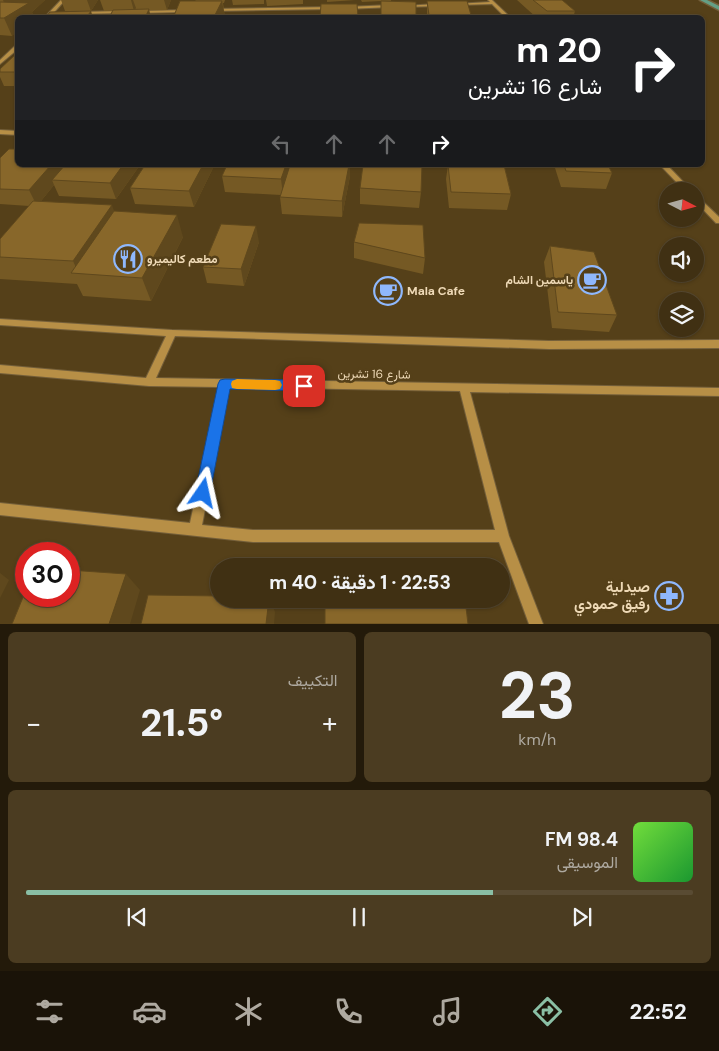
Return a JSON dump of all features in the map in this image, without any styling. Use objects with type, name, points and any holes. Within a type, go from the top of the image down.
[{"type":"main road","points":[[704,0],[719,8]]},
{"type":"street","points":[[49,15],[63,0]]},
{"type":"street","points":[[455,4],[491,2],[505,15]]},
{"type":"street","points":[[205,11],[445,5]]},
{"type":"street","points":[[311,15],[312,8]]},
{"type":"street","points":[[69,13],[196,11]]},
{"type":"street","points":[[54,15],[59,14]]},
{"type":"street","points":[[1,62],[15,49]]},
{"type":"street","points":[[1,62],[9,62]]},
{"type":"street","points":[[0,132],[15,132]]},
{"type":"street","points":[[665,167],[680,182]]},
{"type":"street","points":[[704,206],[719,222]]},
{"type":"street","points":[[0,322],[172,333],[549,345],[719,344]]},
{"type":"street","points":[[149,382],[172,333]]},
{"type":"street","name":"شارع 16 تشرين","points":[[0,369],[149,382],[719,392]]},
{"type":"street","points":[[195,530],[225,384]]},
{"type":"street","points":[[464,389],[503,536],[536,624]]},
{"type":"street","points":[[0,509],[252,536],[503,536]]},
{"type":"building","points":[[533,0],[562,0],[575,11],[547,11]]},
{"type":"building","points":[[180,1],[222,1],[215,15],[174,15]]},
{"type":"building","points":[[381,1],[416,2],[416,15],[381,15]]},
{"type":"building","points":[[427,1],[467,1],[471,15],[429,15]]},
{"type":"building","points":[[0,2],[29,3],[4,18],[0,18]]},
{"type":"building","points":[[321,4],[357,4],[358,15],[320,15]]},
{"type":"building","points":[[149,9],[146,15],[110,15],[113,10]]},
{"type":"building","points":[[91,11],[88,15],[48,15],[50,12]]},
{"type":"building","points":[[15,55],[15,72],[0,72],[0,69]]},
{"type":"building","points":[[9,149],[15,149],[15,167],[49,167],[29,190],[0,189],[0,158]]},
{"type":"building","points":[[63,167],[122,167],[110,183],[52,180]]},
{"type":"building","points":[[144,167],[202,167],[189,191],[130,188]]},
{"type":"building","points":[[226,167],[285,167],[281,179],[222,176]]},
{"type":"building","points":[[289,167],[349,167],[342,201],[280,197]]},
{"type":"building","points":[[363,167],[422,167],[421,192],[360,188]]},
{"type":"building","points":[[448,167],[504,167],[511,194],[451,192]]},
{"type":"building","points":[[565,167],[609,167],[612,173],[566,171]]},
{"type":"building","points":[[33,201],[112,205],[73,261],[0,257],[0,239]]},
{"type":"building","points":[[114,211],[177,215],[142,278],[71,273]]},
{"type":"building","points":[[359,223],[423,225],[425,258],[354,242]]},
{"type":"building","points":[[221,224],[256,226],[241,269],[203,267]]},
{"type":"building","points":[[550,246],[594,252],[617,315],[558,312]]},
{"type":"building","points":[[80,571],[126,574],[109,624],[12,624],[19,607],[80,607]]},
{"type":"building","points":[[148,595],[210,596],[210,608],[268,608],[266,624],[141,624]]},
{"type":"building","points":[[325,608],[466,608],[468,624],[325,624]]},
{"type":"slow traffic","points":[[237,384],[275,385]]},
{"type":"place","name":"مطعم كاليميرو","points":[[128,259]]},
{"type":"place","name":"ياسمين الشام","points":[[592,280]]},
{"type":"place","name":"Mala Cafe","points":[[388,291]]},
{"type":"place","name":"صيدلية رفيق حمودي","points":[[669,596]]},
{"type":"route","points":[[203,493],[225,384],[304,386]]}]
